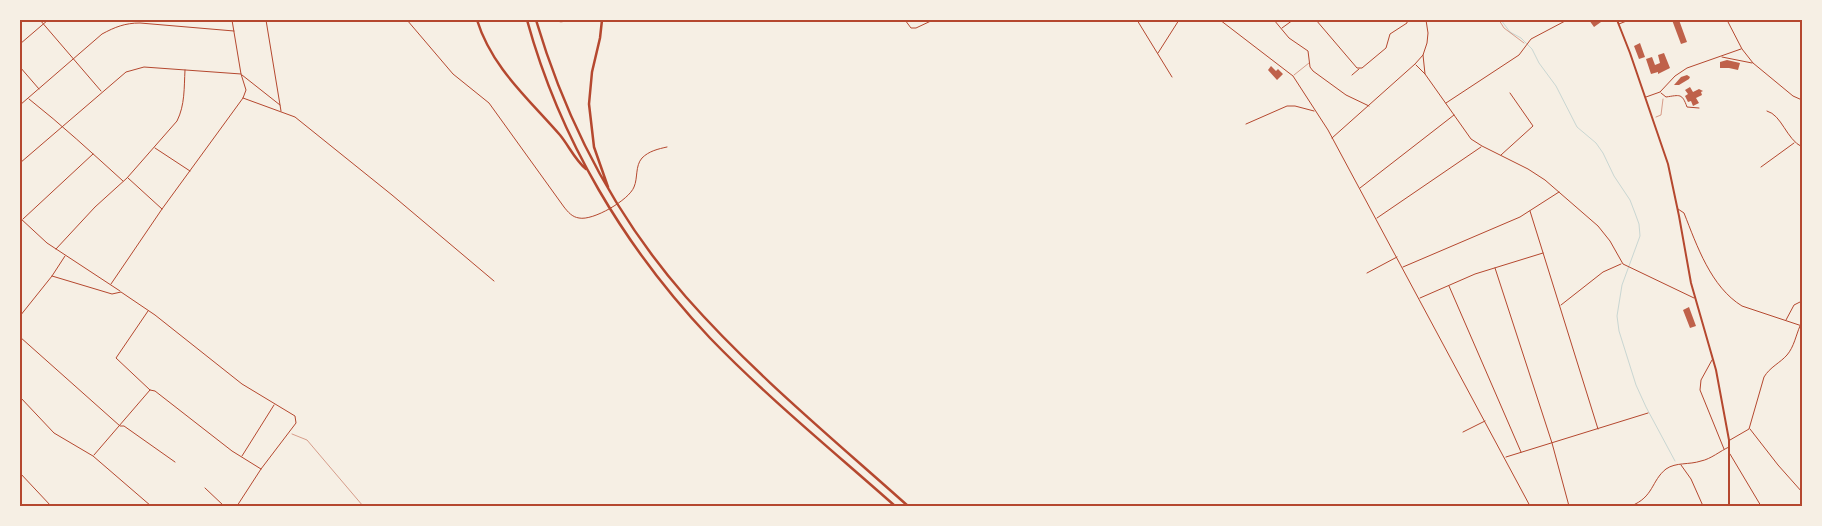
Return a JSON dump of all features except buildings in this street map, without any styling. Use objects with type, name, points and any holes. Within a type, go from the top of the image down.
[{"type":"highway","points":[[477,20],[485,41],[496,61],[561,136],[580,164],[588,172]]},
{"type":"highway","points":[[527,20],[551,91],[588,172],[616,219],[659,279],[710,337],[895,506]]},
{"type":"highway","points":[[536,20],[566,107],[583,142],[623,213],[670,278],[726,340],[773,385],[908,506]]},
{"type":"highway","points":[[554,20],[570,20]]},
{"type":"highway","points":[[602,20],[591,79],[590,113],[594,148],[609,190]]},
{"type":"street","points":[[40,20],[102,92]]},
{"type":"street","points":[[20,44],[48,20]]},
{"type":"street","points":[[111,284],[243,98],[246,90],[241,74],[232,20]]},
{"type":"street","points":[[266,20],[281,112]]},
{"type":"street","points":[[407,20],[453,74],[489,103],[564,207],[575,217],[585,219],[597,215],[625,198],[634,189],[641,160],[652,151],[667,147]]},
{"type":"street","points":[[905,20],[911,28],[916,28],[933,20]]},
{"type":"street","points":[[1137,20],[1172,77]]},
{"type":"street","points":[[1157,54],[1179,20]]},
{"type":"street","points":[[1220,20],[1293,76],[1332,138],[1360,188],[1530,506]]},
{"type":"street","points":[[1274,20],[1289,38],[1308,52],[1308,63],[1313,71],[1346,95],[1369,106]]},
{"type":"street","points":[[1282,29],[1293,20]]},
{"type":"street","points":[[1316,20],[1359,69]]},
{"type":"street","points":[[1352,75],[1386,48],[1390,34],[1407,23],[1407,20]]},
{"type":"street","points":[[1332,138],[1423,55],[1427,43],[1426,20]]},
{"type":"street","points":[[1445,103],[1519,55],[1528,41],[1567,20]]},
{"type":"street","points":[[1617,20],[1668,164],[1679,210],[1688,270],[1720,386],[1730,446],[1730,506]]},
{"type":"street","points":[[1618,24],[1629,20]]},
{"type":"street","points":[[1727,20],[1742,49],[1753,63],[1794,96],[1802,100]]},
{"type":"street","points":[[20,106],[102,34],[115,27],[129,23],[234,31]]},
{"type":"street","points":[[1646,98],[1660,92],[1682,70],[1742,49]]},
{"type":"street","points":[[1423,55],[1425,74]]},
{"type":"street","points":[[1721,57],[1753,63]]},
{"type":"street","points":[[1415,64],[1425,74],[1471,139],[1536,173],[1598,226],[1610,241],[1623,264],[1690,298],[1696,298]]},
{"type":"street","points":[[20,68],[39,89]]},
{"type":"street","points":[[20,163],[126,72],[135,68],[186,69],[241,74],[280,105]]},
{"type":"street","points":[[56,250],[95,207],[127,178],[177,121],[181,112],[186,69]]},
{"type":"street","points":[[1660,92],[1666,96],[1680,95],[1683,97],[1687,107],[1698,108]]},
{"type":"street","points":[[1501,155],[1533,126],[1510,93]]},
{"type":"street","points":[[28,98],[63,126],[71,136],[123,181]]},
{"type":"street","points":[[243,98],[296,117],[494,281]]},
{"type":"street","points":[[1246,124],[1287,106],[1296,106],[1315,111]]},
{"type":"street","points":[[1767,110],[1774,114],[1794,142],[1802,146]]},
{"type":"street","points":[[1360,188],[1454,115]]},
{"type":"street","points":[[1761,167],[1794,142]]},
{"type":"street","points":[[1376,218],[1482,146]]},
{"type":"street","points":[[154,148],[190,172]]},
{"type":"street","points":[[22,220],[93,154]]},
{"type":"street","points":[[127,178],[162,210]]},
{"type":"street","points":[[1402,267],[1520,217],[1559,192]]},
{"type":"street","points":[[1679,210],[1684,213],[1701,255],[1727,295],[1742,306],[1801,326],[1791,350],[1783,359],[1767,371],[1764,376],[1749,429],[1729,440]]},
{"type":"street","points":[[1530,211],[1598,428]]},
{"type":"street","points":[[20,218],[47,244],[111,284],[242,384],[295,416],[296,422],[261,469],[237,506]]},
{"type":"street","points":[[1419,298],[1475,274],[1543,253]]},
{"type":"street","points":[[20,316],[52,276],[65,255]]},
{"type":"street","points":[[1367,273],[1397,257]]},
{"type":"street","points":[[1561,306],[1603,272],[1623,264]]},
{"type":"street","points":[[1495,268],[1552,443],[1569,506]]},
{"type":"street","points":[[52,276],[112,294],[121,292]]},
{"type":"street","points":[[1449,286],[1520,452]]},
{"type":"street","points":[[1786,321],[1794,305],[1802,301]]},
{"type":"street","points":[[148,311],[116,358],[150,390],[241,457],[261,469]]},
{"type":"street","points":[[20,337],[120,426],[124,426],[175,462]]},
{"type":"street","points":[[1713,358],[1700,385],[1724,449]]},
{"type":"street","points":[[93,456],[150,390]]},
{"type":"street","points":[[20,397],[54,433],[93,456],[151,506]]},
{"type":"street","points":[[241,457],[275,404]]},
{"type":"street","points":[[1505,457],[1648,413]]},
{"type":"street","points":[[1463,432],[1486,421]]},
{"type":"street","points":[[1749,429],[1802,492]]},
{"type":"street","points":[[1632,506],[1638,505],[1650,493],[1661,474],[1667,469],[1680,464],[1700,462],[1730,446]]},
{"type":"street","points":[[1730,454],[1760,506]]},
{"type":"street","points":[[1680,464],[1691,479],[1703,506]]},
{"type":"street","points":[[20,473],[51,506]]},
{"type":"street","points":[[205,488],[224,506]]},
{"type":"lane","points":[[1293,76],[1308,63]]},
{"type":"path","points":[[1499,20],[1504,28],[1525,44]]},
{"type":"path","points":[[1652,118],[1661,115],[1663,95]]},
{"type":"path","points":[[288,432],[307,440],[363,506]]},
{"type":"waterway","points":[[1501,20],[1510,32],[1521,38],[1532,49],[1539,63],[1556,86],[1577,127],[1596,143],[1630,200],[1639,224],[1640,236],[1622,285],[1617,316],[1619,331],[1636,385],[1675,461]]}]
